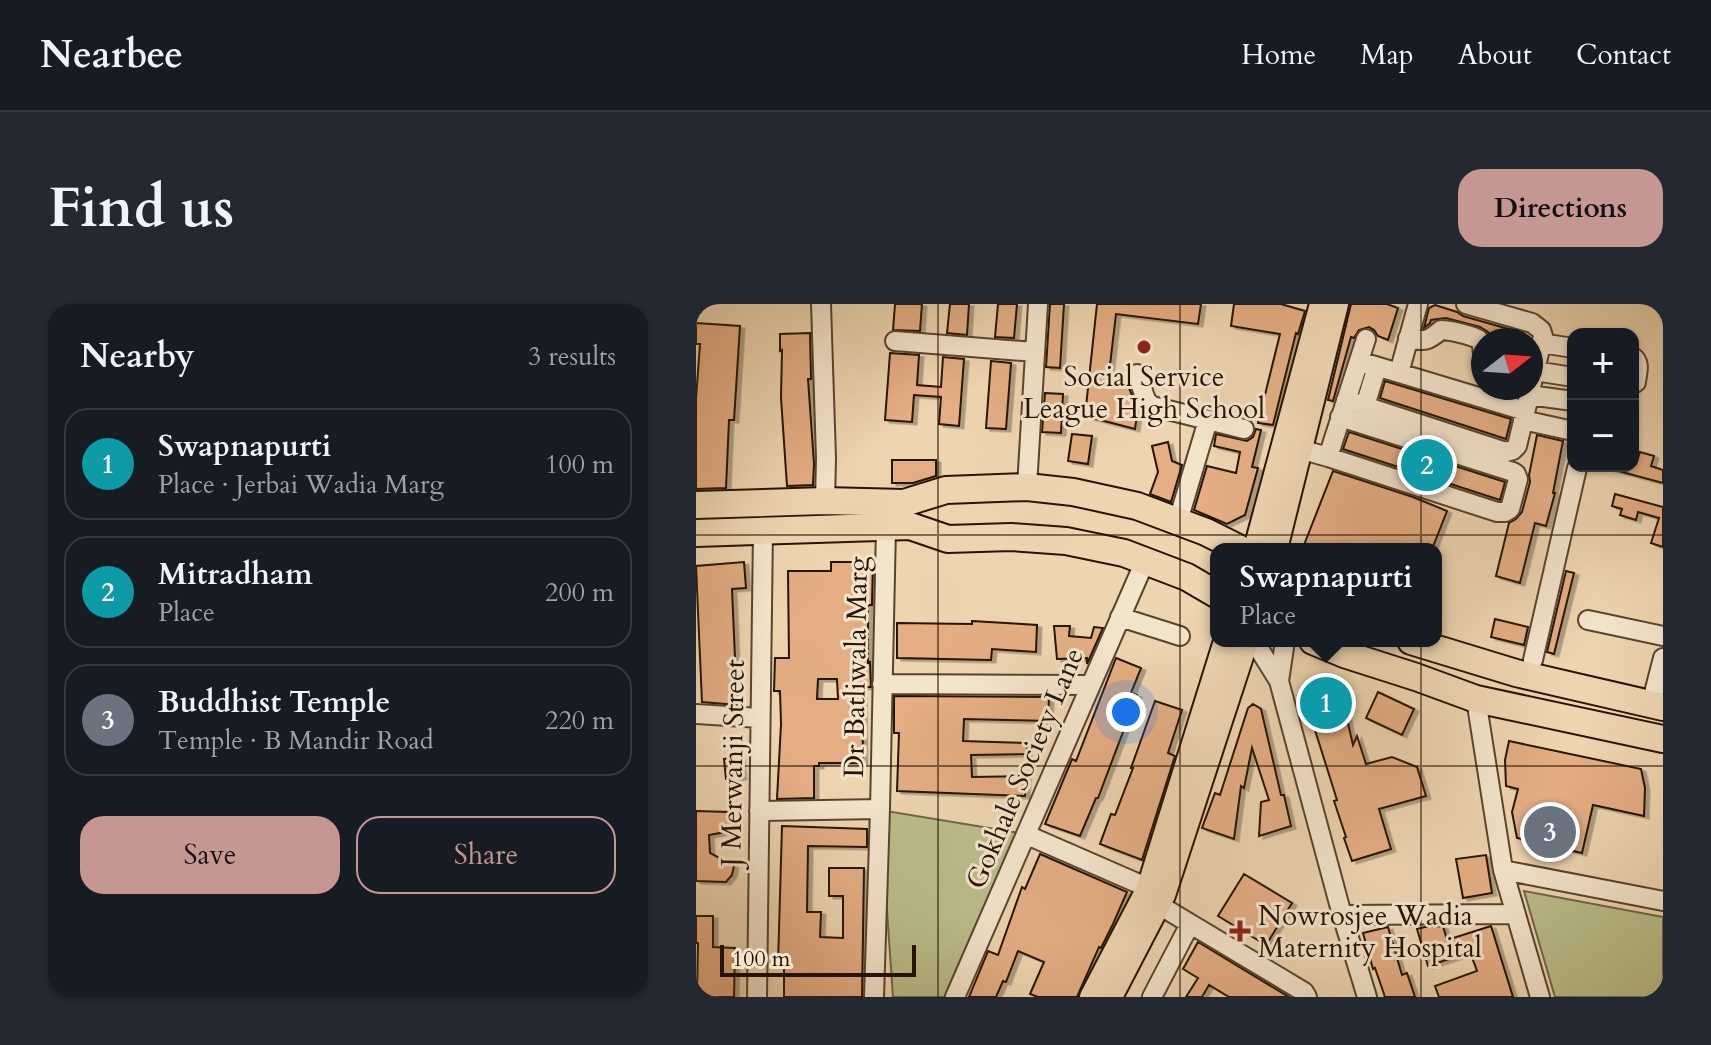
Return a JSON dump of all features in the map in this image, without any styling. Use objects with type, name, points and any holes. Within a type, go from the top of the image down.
[{"type":"highway","points":[[900,518],[946,490],[1027,487],[1073,492],[1137,506],[1206,532],[1224,543]]},
{"type":"highway","points":[[696,505],[825,501],[900,518],[948,539],[1011,537],[1066,541],[1124,553],[1210,583]]},
{"type":"highway","points":[[696,533],[938,515],[1011,504],[1071,508],[1133,522],[1200,547],[1210,548]]},
{"type":"highway","points":[[938,515],[1068,526],[1128,539],[1193,563],[1210,580]]},
{"type":"highway","points":[[1442,633],[1533,660],[1658,711]]},
{"type":"highway","points":[[1327,647],[1476,699],[1658,711]]},
{"type":"highway","points":[[1369,647],[1512,691],[1658,711]]},
{"type":"highway","points":[[1431,647],[1658,711]]},
{"type":"main road","points":[[1277,543],[1292,447],[1321,304]]},
{"type":"main road","points":[[1237,543],[1292,447],[1337,304]]},
{"type":"main road","points":[[1091,997],[1157,896],[1223,647]]},
{"type":"main road","points":[[1111,997],[1157,896],[1245,647]]},
{"type":"street","points":[[821,304],[825,501]]},
{"type":"street","points":[[1027,487],[1038,304]]},
{"type":"street","points":[[1399,373],[1418,304]]},
{"type":"street","points":[[1466,304],[1532,323],[1538,328]]},
{"type":"street","points":[[1408,338],[1422,341],[1434,337],[1441,330],[1471,338]]},
{"type":"street","points":[[1328,457],[1366,339]]},
{"type":"street","points":[[895,341],[1035,352]]},
{"type":"street","points":[[1543,343],[1567,347]]},
{"type":"street","points":[[1359,361],[1399,373],[1471,382]]},
{"type":"street","points":[[1365,406],[1377,367]]},
{"type":"street","points":[[1137,374],[1148,404],[1244,429]]},
{"type":"street","points":[[1543,386],[1567,379]]},
{"type":"street","points":[[1543,393],[1569,400]]},
{"type":"street","points":[[1343,408],[1365,406],[1506,452],[1517,446],[1528,400]]},
{"type":"street","points":[[1540,400],[1567,425]]},
{"type":"street","points":[[1292,447],[1497,512],[1510,509],[1518,479],[1513,472],[1343,408]]},
{"type":"street","points":[[1178,521],[1208,420]]},
{"type":"street","points":[[1533,660],[1576,472]]},
{"type":"street","name":"Dr Batliwala Marg","points":[[874,997],[882,684],[900,518]]},
{"type":"street","name":"J Merwanji Street","points":[[757,997],[763,530]]},
{"type":"street","name":"Gokhale Society Lane","points":[[955,997],[1145,561]]},
{"type":"street","points":[[1120,617],[1180,636]]},
{"type":"street","points":[[1588,620],[1663,636]]},
{"type":"street","points":[[1258,647],[1279,681],[1367,997]]},
{"type":"street","points":[[1279,681],[1284,647]]},
{"type":"street","points":[[1658,711],[1663,658]]},
{"type":"street","points":[[882,684],[1091,685]]},
{"type":"street","points":[[1476,699],[1503,870],[1540,997]]},
{"type":"street","points":[[696,714],[760,718]]},
{"type":"street","points":[[759,811],[880,809]]},
{"type":"street","points":[[1027,835],[1157,896],[1190,924],[1304,992],[1307,997]]},
{"type":"street","points":[[1503,870],[1663,901]]},
{"type":"street","points":[[1342,915],[1516,914]]},
{"type":"street","points":[[1152,997],[1190,924]]},
{"type":"green space","points":[[880,810],[1026,834],[945,997],[893,997]]},
{"type":"green space","points":[[1524,891],[1663,917],[1663,997],[1555,997]]},
{"type":"building","points":[[895,304],[922,304],[920,331],[893,330]]},
{"type":"building","points":[[950,304],[969,304],[967,335],[947,333]]},
{"type":"building","points":[[998,304],[1017,304],[1014,338],[995,337]]},
{"type":"building","points":[[1050,304],[1064,304],[1060,368],[1046,367]]},
{"type":"building","points":[[1097,304],[1201,304],[1198,324],[1116,314],[1108,382],[1129,388],[1138,409],[1135,429],[1085,416]]},
{"type":"building","points":[[1234,304],[1281,304],[1305,311],[1296,333],[1273,425],[1258,423],[1280,334],[1231,326]]},
{"type":"building","points":[[1351,304],[1387,304],[1398,308],[1388,340],[1369,327],[1351,337],[1333,401],[1328,400]]},
{"type":"building","points":[[1435,305],[1505,328],[1482,328],[1446,318],[1431,320],[1424,328],[1429,308]]},
{"type":"building","points":[[696,323],[740,326],[734,420],[729,420],[726,488],[696,489],[696,399],[700,344],[696,344]]},
{"type":"building","points":[[810,333],[811,379],[808,379],[813,485],[787,486],[780,334]]},
{"type":"building","points":[[890,353],[919,355],[917,385],[941,387],[943,357],[964,359],[959,426],[939,424],[941,397],[914,395],[912,422],[885,420]]},
{"type":"building","points":[[991,361],[1011,363],[1006,429],[986,428]]},
{"type":"building","points":[[1385,381],[1511,419],[1506,439],[1380,398]]},
{"type":"building","points":[[1045,393],[1063,394],[1061,433],[1042,432]]},
{"type":"building","points":[[1256,429],[1261,430],[1252,467],[1258,468],[1245,515],[1227,524],[1194,510],[1207,466],[1236,473],[1240,452],[1214,446],[1216,434],[1247,441]]},
{"type":"building","points":[[1349,432],[1505,482],[1500,500],[1343,449]]},
{"type":"building","points":[[1072,434],[1092,436],[1088,464],[1068,461]]},
{"type":"building","points":[[1537,435],[1563,441],[1546,526],[1535,523],[1520,583],[1496,576],[1509,523],[1522,512]]},
{"type":"building","points":[[1168,442],[1172,461],[1182,465],[1171,502],[1150,494],[1158,472],[1152,446]]},
{"type":"building","points":[[1640,452],[1654,456],[1651,466],[1663,470],[1663,483],[1622,472],[1639,472]]},
{"type":"building","points":[[892,460],[936,460],[936,476],[913,483],[892,483]]},
{"type":"building","points":[[1333,471],[1447,511],[1434,543],[1305,543]]},
{"type":"building","points":[[1615,494],[1663,507],[1663,547],[1651,543],[1659,518],[1638,512],[1636,520],[1620,515],[1622,509],[1612,506]]},
{"type":"building","points":[[744,562],[746,588],[732,589],[737,705],[702,702],[696,566]]},
{"type":"building","points":[[831,562],[873,562],[872,605],[868,605],[871,687],[862,687],[863,763],[819,763],[819,766],[814,766],[814,798],[777,799],[781,724],[780,691],[774,691],[775,658],[789,658],[788,571],[831,571]],"holes":[[[818,679],[837,679],[838,699],[817,699]]]},
{"type":"building","points":[[1566,571],[1574,573],[1554,654],[1547,652]]},
{"type":"building","points":[[1495,619],[1528,627],[1524,645],[1491,637]]},
{"type":"building","points":[[972,621],[1037,625],[1036,652],[992,649],[991,660],[897,658],[897,623],[972,624]]},
{"type":"building","points":[[1054,626],[1070,626],[1069,636],[1091,638],[1094,627],[1103,628],[1087,664],[1087,658],[1057,659]]},
{"type":"building","points":[[1116,658],[1141,668],[1131,693],[1137,695],[1098,798],[1080,836],[1045,824],[1072,759],[1076,761]]},
{"type":"building","points":[[1337,676],[1353,745],[1357,736],[1366,764],[1392,757],[1417,767],[1426,796],[1379,809],[1391,849],[1352,861],[1305,683]]},
{"type":"building","points":[[1378,692],[1414,709],[1402,735],[1366,718]]},
{"type":"building","points":[[894,696],[1049,697],[1048,721],[964,719],[963,741],[1027,743],[1027,754],[971,755],[972,777],[1026,776],[1025,796],[897,791],[899,733],[894,733]]},
{"type":"building","points":[[1155,701],[1182,710],[1168,753],[1175,756],[1142,860],[1100,844],[1111,814],[1115,815]]},
{"type":"building","points":[[1253,704],[1261,709],[1291,826],[1259,836],[1261,802],[1269,800],[1252,748],[1244,788],[1241,786],[1234,839],[1202,828],[1215,793],[1220,795],[1248,708]]},
{"type":"building","points":[[1509,741],[1641,769],[1645,788],[1644,816],[1593,805],[1582,853],[1517,838],[1512,812],[1518,789],[1506,786],[1505,760]]},
{"type":"building","points":[[740,758],[742,777],[726,779],[724,759]]},
{"type":"building","points":[[696,811],[729,812],[738,820],[725,832],[709,835],[710,853],[734,866],[726,882],[696,881]]},
{"type":"building","points":[[782,826],[867,829],[867,847],[808,846],[807,912],[821,912],[820,937],[843,938],[843,896],[829,896],[829,868],[864,868],[862,997],[784,997],[784,964],[778,964]]},
{"type":"building","points":[[1040,854],[1127,892],[1077,997],[1038,997],[1030,994],[1044,962],[1018,951],[1006,982],[1003,981],[996,997],[969,997],[988,951],[998,955],[1022,887],[1025,889]]},
{"type":"building","points":[[1486,855],[1492,893],[1463,898],[1456,859]]},
{"type":"building","points":[[1244,874],[1292,903],[1266,945],[1218,916]]},
{"type":"building","points":[[696,916],[713,916],[713,947],[735,948],[734,997],[697,997]]},
{"type":"building","points":[[1443,926],[1447,940],[1491,926],[1513,997],[1439,997],[1435,986],[1477,971],[1470,952],[1428,966],[1417,929]]},
{"type":"building","points":[[1388,927],[1402,975],[1407,973],[1415,997],[1385,997],[1373,969],[1363,933]]},
{"type":"building","points":[[1198,942],[1289,997],[1229,997],[1209,985],[1202,997],[1186,997],[1198,978],[1183,969]]},
{"type":"place","name":"Social Service League High School","points":[[1144,347]]},
{"type":"place","name":"Mitradham","points":[[1427,465]]},
{"type":"place","name":"Swapnapurti","points":[[1326,703]]},
{"type":"place","name":"Buddhist Temple","points":[[1550,832]]},
{"type":"place","name":"Nowrosjee Wadia Maternity Hospital","points":[[1240,931]]}]
